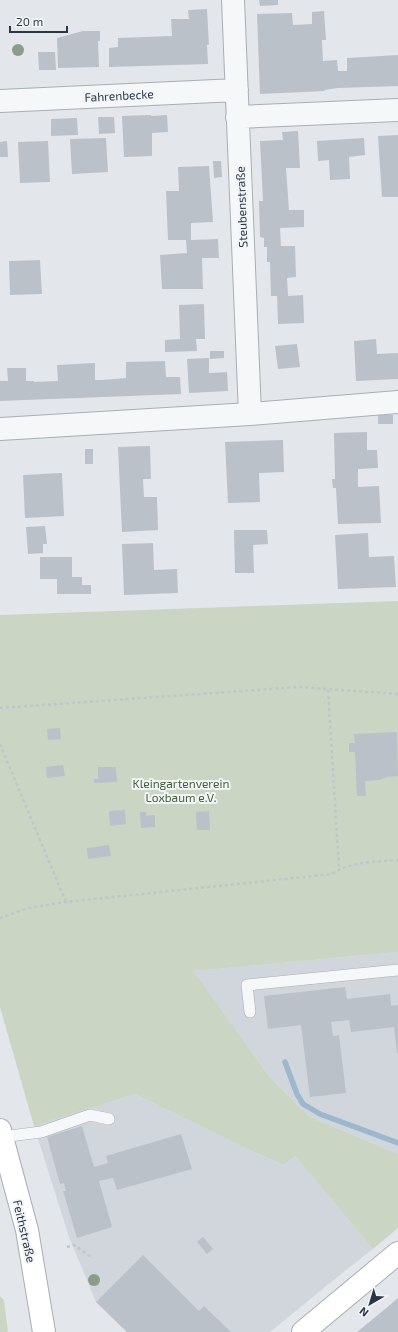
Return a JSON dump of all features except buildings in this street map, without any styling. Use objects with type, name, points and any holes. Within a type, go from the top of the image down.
[{"type":"main road","name":"Feithstraße","points":[[1,1134],[27,1230],[44,1332]]},
{"type":"main road","points":[[303,1332],[398,1253]]},
{"type":"street","name":"Steubenstraße","points":[[233,0],[250,414]]},
{"type":"street","name":"Fahrenbecke","points":[[0,101],[237,90]]},
{"type":"street","points":[[237,116],[398,110]]},
{"type":"street","points":[[0,429],[250,414],[398,402]]},
{"type":"lane","points":[[250,1012],[247,985],[398,970]]},
{"type":"lane","points":[[1,1134],[41,1132],[90,1115],[109,1119]]},
{"type":"path","points":[[0,708],[299,687],[398,694]]},
{"type":"path","points":[[328,690],[339,868]]},
{"type":"path","points":[[0,744],[66,902]]},
{"type":"path","points":[[0,918],[28,908],[66,902],[332,874],[339,868],[359,863],[398,860]]},
{"type":"path","points":[[67,1247],[74,1245],[93,1258]]},
{"type":"shaded area","points":[[398,952],[398,1154],[310,1117],[269,1076],[194,971]]},
{"type":"shaded area","points":[[135,1094],[284,1165],[295,1156],[373,1249],[270,1332],[127,1332],[96,1302],[69,1237],[34,1126]]},
{"type":"green space","name":"Kleingartenverein Loxbaum e.V.","points":[[398,601],[398,952],[194,971],[269,1076],[310,1117],[398,1154],[398,1228],[373,1249],[295,1156],[284,1165],[135,1094],[34,1126],[0,1007],[0,615]]},
{"type":"green space","points":[[0,1296],[4,1300],[8,1332],[0,1332]]},
{"type":"waterway","points":[[285,1062],[297,1094],[303,1104],[320,1114],[398,1143]]}]
